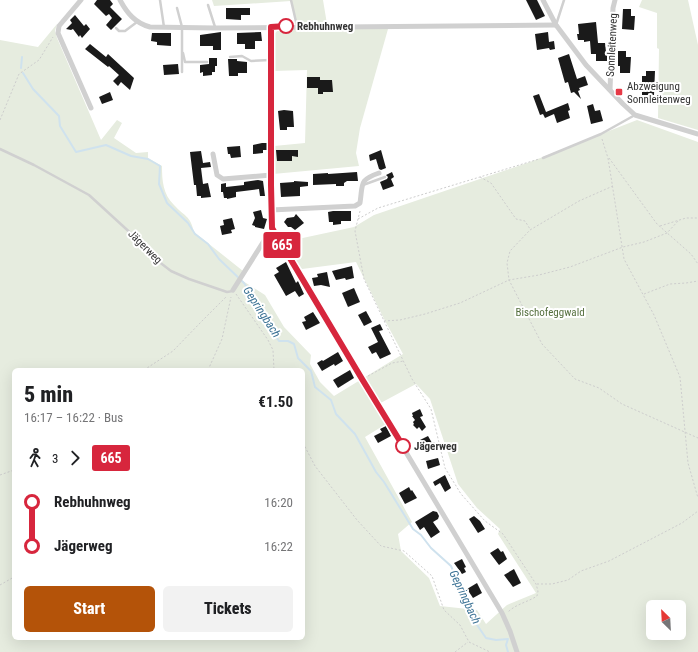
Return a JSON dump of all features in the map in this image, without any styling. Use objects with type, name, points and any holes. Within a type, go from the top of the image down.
[{"type":"street","points":[[81,0],[60,26],[58,33],[91,108]]},
{"type":"street","points":[[120,0],[136,22],[150,27],[215,28],[297,26],[556,25]]},
{"type":"street","points":[[543,0],[556,25],[586,65],[635,115],[698,134]]},
{"type":"street","name":"Sonnleitenweg","points":[[610,90],[613,8],[615,0]]},
{"type":"street","points":[[271,27],[272,228],[504,617],[516,652]]},
{"type":"street","points":[[214,154],[217,175],[223,180],[271,174]]},
{"type":"street","points":[[271,210],[354,206],[360,203],[363,185],[366,179],[379,173]]},
{"type":"street","points":[[233,290],[238,285],[272,228]]},
{"type":"lane","points":[[160,0],[164,27]]},
{"type":"lane","points":[[290,0],[297,26]]},
{"type":"lane","points":[[556,25],[564,0]]},
{"type":"lane","points":[[208,5],[215,28]]},
{"type":"lane","points":[[177,8],[182,27],[182,72]]},
{"type":"lane","points":[[116,28],[119,31],[125,31],[136,22]]},
{"type":"lane","points":[[182,51],[185,57],[185,62],[207,62]]},
{"type":"lane","points":[[230,57],[242,56],[251,61],[271,60]]},
{"type":"lane","points":[[543,158],[601,134],[635,115]]},
{"type":"lane","name":"Jägerweg","points":[[0,149],[34,165],[89,195],[102,205],[158,261],[171,271],[227,292],[233,290]]},
{"type":"lane","points":[[363,185],[385,177]]},
{"type":"path","points":[[0,120],[19,74],[38,60],[52,37],[58,33]]},
{"type":"path","points":[[601,134],[608,158],[624,259],[654,315],[680,376],[688,464],[698,498]]},
{"type":"path","points":[[358,219],[378,208],[543,158]]},
{"type":"path","points":[[608,158],[659,226],[691,254],[698,264]]},
{"type":"path","points":[[480,176],[491,183],[516,219],[525,221],[530,230]]},
{"type":"path","points":[[613,186],[579,201],[530,230],[510,251],[506,263],[509,280],[542,344],[575,379],[599,388],[622,404],[698,438]]},
{"type":"path","points":[[359,213],[355,231],[364,279],[412,379],[431,409],[446,468],[460,494],[485,521],[503,534],[536,584],[538,591],[537,596],[513,607],[504,617]]},
{"type":"path","points":[[659,226],[686,218],[698,218]]},
{"type":"path","points":[[383,321],[400,320],[424,314],[460,303],[509,280],[539,275],[570,267],[622,247],[644,242],[667,233],[679,220]]},
{"type":"path","points":[[643,295],[670,284],[698,281]]},
{"type":"path","points":[[147,368],[173,351],[233,290]]},
{"type":"path","points":[[209,368],[222,340],[233,290]]},
{"type":"path","points":[[233,290],[268,340],[273,350],[274,368]]},
{"type":"path","points":[[362,379],[392,363],[404,361]]},
{"type":"path","points":[[305,447],[315,466],[357,520],[381,546],[404,551],[432,576],[444,610],[460,625],[469,642],[490,652]]},
{"type":"path","points":[[0,475],[12,471]]},
{"type":"path","points":[[536,584],[552,584],[568,580],[581,571],[609,561],[682,523],[698,511]]},
{"type":"path","points":[[0,585],[12,578]]},
{"type":"path","points":[[455,652],[469,642]]},
{"type":"green space","points":[[212,0],[323,0],[327,24],[296,24],[291,1],[214,6]]},
{"type":"green space","points":[[642,0],[688,0],[698,45],[698,130],[658,118],[659,49],[657,48],[657,13],[639,7]]},
{"type":"green space","name":"Bischofeggwald","points":[[57,24],[55,31],[57,38],[101,140],[117,120],[122,123],[114,138],[136,153],[148,152],[148,158],[162,166],[162,177],[165,192],[170,201],[189,219],[194,232],[243,271],[238,278],[265,295],[284,327],[311,355],[310,364],[320,382],[334,396],[403,354],[356,262],[302,269],[284,242],[354,227],[374,215],[530,162],[637,120],[698,142],[698,652],[0,652],[0,40],[38,47]],"holes":[[[416,384],[430,399],[458,484],[477,508],[500,529],[498,534],[536,593],[507,605],[486,624],[477,610],[440,606],[429,578],[401,551],[398,534],[412,522],[365,437],[386,424],[375,406]]]},
{"type":"green space","points":[[281,29],[388,29],[360,128],[356,153],[359,166],[273,174],[274,146],[305,143],[307,70],[273,71],[273,36]]},
{"type":"building","points":[[97,0],[110,0],[113,4],[110,7],[122,19],[111,30],[106,25],[112,18],[109,14],[106,16],[94,4]]},
{"type":"building","points":[[526,0],[537,0],[545,16],[536,20]]},
{"type":"building","points":[[226,8],[250,8],[250,15],[241,15],[241,20],[226,19]]},
{"type":"building","points":[[623,9],[631,9],[631,16],[635,16],[634,30],[622,29]]},
{"type":"building","points":[[75,15],[84,26],[86,24],[90,29],[82,38],[80,35],[79,37],[73,29],[66,29],[72,23],[70,20]]},
{"type":"building","points":[[596,22],[598,43],[605,43],[607,61],[596,61],[596,54],[591,54],[590,41],[584,42],[584,40],[578,40],[578,24]]},
{"type":"building","points":[[221,32],[221,50],[213,50],[213,46],[200,46],[200,35]]},
{"type":"building","points":[[261,32],[262,41],[255,41],[255,49],[245,49],[245,44],[237,44],[237,33]]},
{"type":"building","points":[[548,32],[549,42],[554,41],[555,49],[550,50],[549,48],[537,50],[535,34]]},
{"type":"building","points":[[152,33],[171,33],[171,46],[157,45],[157,42],[151,41]]},
{"type":"building","points":[[90,44],[106,57],[108,54],[134,78],[130,90],[121,82],[118,86],[113,81],[119,75],[85,49]]},
{"type":"building","points":[[618,51],[626,51],[626,57],[631,57],[630,73],[620,73],[620,66],[618,66]]},
{"type":"building","points":[[569,54],[577,79],[585,76],[588,85],[579,88],[580,90],[578,91],[581,99],[574,92],[571,93],[568,82],[565,83],[558,58]]},
{"type":"building","points":[[209,58],[217,58],[215,72],[212,72],[212,75],[203,76],[203,72],[200,73],[200,65],[209,64]]},
{"type":"building","points":[[228,59],[237,59],[237,61],[247,62],[247,73],[238,73],[238,76],[229,76]]},
{"type":"building","points":[[178,64],[179,74],[164,75],[163,65]]},
{"type":"building","points":[[646,71],[655,71],[654,95],[642,95],[642,76],[646,76]]},
{"type":"building","points":[[307,77],[320,77],[320,80],[332,80],[333,92],[323,92],[323,94],[318,94],[318,88],[307,88]]},
{"type":"building","points":[[110,92],[113,100],[102,104],[99,97]]},
{"type":"building","points":[[539,94],[546,112],[568,103],[570,118],[557,123],[554,114],[545,118],[543,114],[540,115],[533,96]]},
{"type":"building","points":[[593,104],[595,111],[600,110],[603,121],[591,124],[587,106]]},
{"type":"building","points":[[278,111],[293,111],[294,127],[287,127],[287,130],[280,130]]},
{"type":"building","points":[[267,143],[267,150],[263,150],[263,153],[253,154],[253,145]]},
{"type":"building","points":[[240,146],[241,157],[231,158],[230,154],[228,154],[227,147]]},
{"type":"building","points":[[276,150],[298,150],[298,157],[292,156],[292,161],[277,161]]},
{"type":"building","points":[[381,150],[386,168],[381,170],[379,169],[376,159],[370,161],[369,155]]},
{"type":"building","points":[[201,151],[203,163],[210,162],[211,167],[201,168],[203,184],[208,183],[211,197],[201,198],[201,196],[197,196],[196,185],[194,185],[190,152]]},
{"type":"building","points":[[357,172],[358,181],[347,181],[344,183],[344,186],[336,186],[336,184],[313,185],[313,174]]},
{"type":"building","points":[[392,172],[394,177],[391,179],[394,186],[383,190],[380,182],[387,179],[388,177],[386,175]]},
{"type":"building","points":[[258,180],[263,181],[265,196],[260,196],[259,189],[236,192],[236,197],[227,199],[224,198],[223,192],[221,192],[221,184],[226,183],[226,187],[244,185],[244,182]]},
{"type":"building","points":[[294,181],[308,182],[308,186],[300,187],[300,196],[281,197],[280,183]]},
{"type":"building","points":[[261,210],[263,218],[267,219],[264,229],[252,225],[255,218],[253,212]]},
{"type":"building","points":[[351,211],[351,221],[341,221],[341,224],[333,225],[333,222],[329,222],[328,212]]},
{"type":"building","points":[[296,214],[304,223],[295,230],[288,227],[284,222],[287,218],[294,217]]},
{"type":"building","points":[[232,218],[235,229],[231,230],[232,233],[222,235],[220,226],[224,225],[223,220]]},
{"type":"building","points":[[268,247],[274,247],[279,255],[281,254],[285,260],[270,260],[263,255]]},
{"type":"building","points":[[286,262],[296,283],[298,281],[304,294],[299,297],[295,291],[286,296],[274,275],[279,272],[276,268]]},
{"type":"building","points":[[352,266],[354,278],[336,280],[332,271]]},
{"type":"building","points":[[327,272],[330,287],[321,285],[314,286],[312,278],[318,277],[317,274]]},
{"type":"building","points":[[354,288],[360,302],[348,307],[342,293]]},
{"type":"building","points":[[366,311],[372,322],[364,326],[358,315]]},
{"type":"building","points":[[313,312],[320,323],[306,330],[302,322],[306,321],[304,317]]},
{"type":"building","points":[[380,324],[383,330],[379,331],[391,354],[380,359],[376,352],[372,354],[368,347],[378,342],[371,328]]},
{"type":"building","points":[[338,352],[343,361],[322,371],[317,363]]},
{"type":"building","points":[[350,370],[354,378],[338,388],[333,380]]},
{"type":"building","points":[[420,409],[423,416],[420,417],[426,427],[422,431],[419,427],[417,429],[413,425],[415,420],[412,416],[412,413]]},
{"type":"building","points":[[386,426],[391,436],[378,443],[374,436],[382,432],[380,429]]},
{"type":"building","points":[[428,436],[432,443],[434,442],[437,446],[427,452],[420,440]]},
{"type":"building","points":[[438,458],[440,465],[428,469],[426,461]]},
{"type":"building","points":[[445,475],[451,488],[445,492],[440,483],[435,486],[433,482]]},
{"type":"building","points":[[409,487],[417,498],[405,504],[399,493]]},
{"type":"building","points":[[433,511],[437,512],[439,516],[438,519],[433,522],[440,532],[431,538],[424,527],[420,530],[415,522]]},
{"type":"building","points":[[474,516],[480,521],[485,529],[478,533],[469,519]]},
{"type":"building","points":[[498,548],[501,552],[503,551],[507,559],[499,565],[490,553]]},
{"type":"building","points":[[462,559],[466,567],[464,568],[466,572],[462,574],[454,563]]},
{"type":"building","points":[[514,569],[521,583],[513,587],[504,575]]},
{"type":"building","points":[[477,583],[482,593],[473,598],[467,589]]},
{"type":"waterway","name":"Gepringbach","points":[[21,68],[22,57]]},
{"type":"waterway","name":"Gepringbach","points":[[23,73],[33,89],[59,116],[60,126],[76,152],[106,145],[131,156],[148,159],[160,166],[159,184],[167,203],[188,223],[195,234],[208,244],[219,259],[244,283],[257,302],[263,317],[279,341],[288,341],[294,344],[298,358],[311,371],[315,387],[331,400],[336,414],[355,434],[376,472],[384,482],[413,529],[421,535],[431,548],[451,566],[475,622],[486,638],[496,640],[508,639],[506,645],[508,652]]},
{"type":"bus line","name":"665","points":[[286,26],[271,27],[270,78],[272,228],[403,446]]},
{"type":"place","name":"Rebhuhnweg","points":[[286,26]]},
{"type":"place","name":"Abzweigung Sonnleitenweg","points":[[619,92]]},
{"type":"place","name":"Jägerweg","points":[[403,446]]}]
